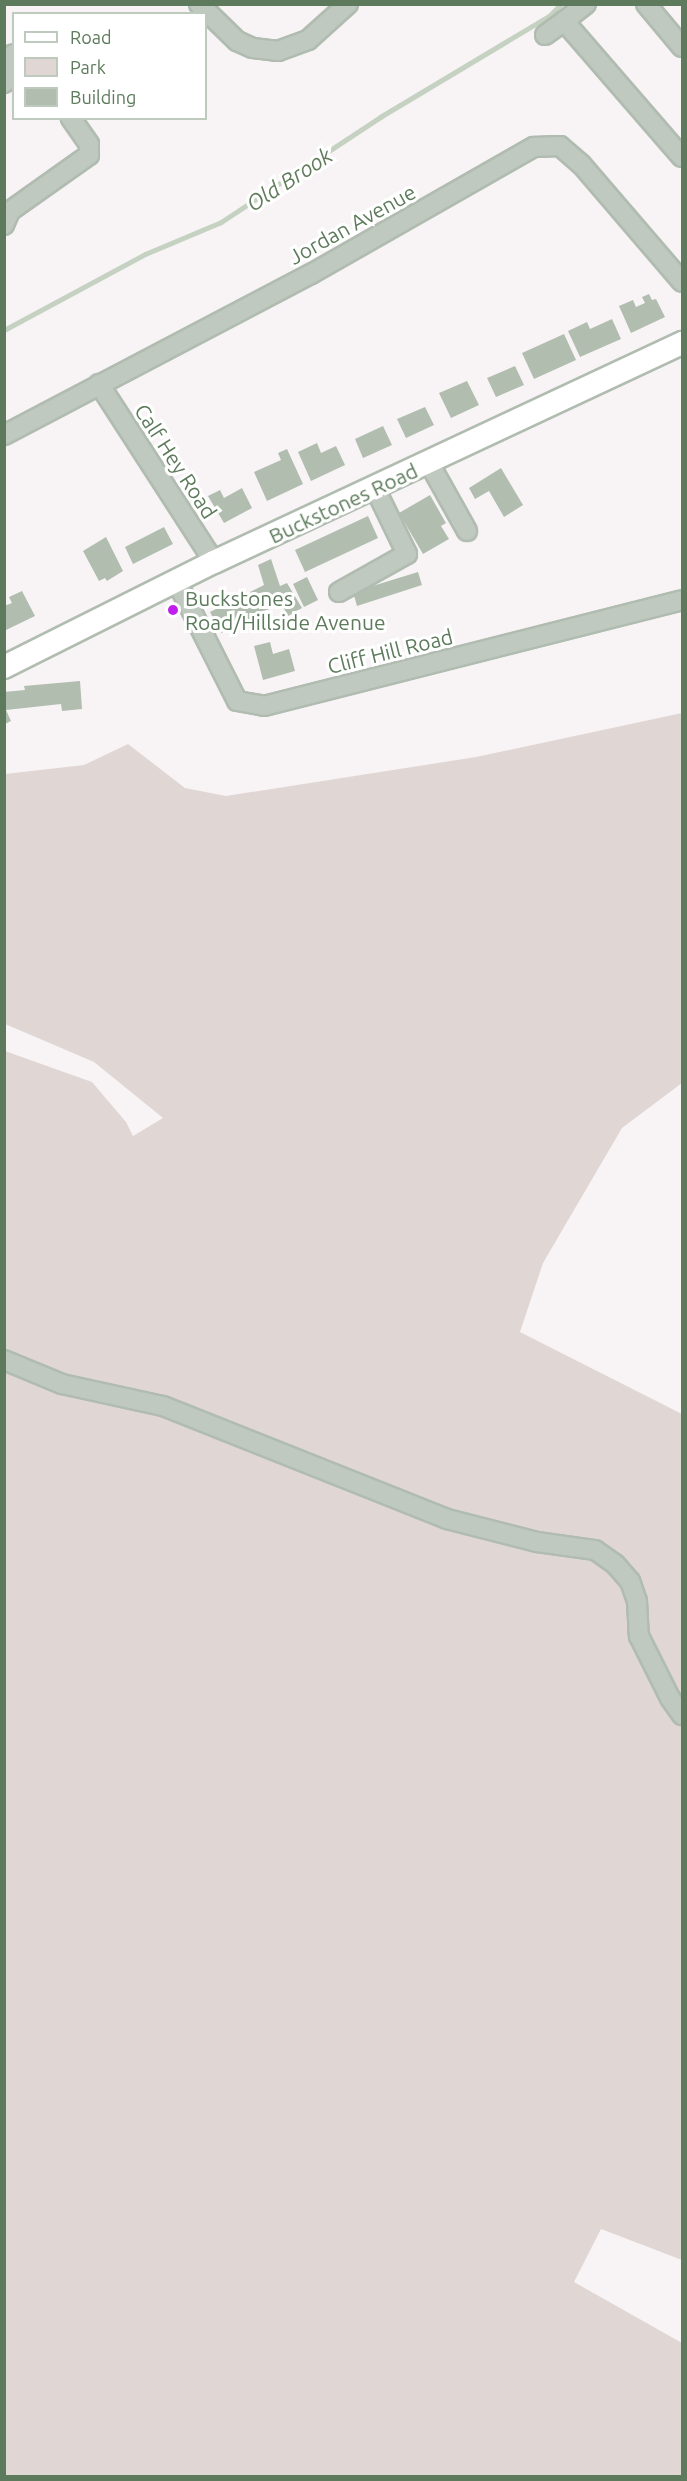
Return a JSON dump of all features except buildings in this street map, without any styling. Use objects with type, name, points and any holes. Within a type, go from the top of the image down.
[{"type":"main road","name":"Buckstones Road","points":[[4,667],[214,562],[682,343]]},
{"type":"street","points":[[200,4],[237,41],[253,48],[278,51],[308,40],[348,4]]},
{"type":"street","points":[[545,35],[586,4]]},
{"type":"street","points":[[646,4],[682,47]]},
{"type":"street","points":[[564,21],[682,157]]},
{"type":"street","points":[[9,77],[12,60]]},
{"type":"street","points":[[4,225],[10,211],[89,155],[89,144],[72,120]]},
{"type":"street","name":"Jordan Avenue","points":[[4,435],[302,279],[534,147],[560,146],[581,164],[680,273]]},
{"type":"street","name":"Calf Hey Road","points":[[99,384],[214,562]]},
{"type":"street","points":[[429,463],[467,531]]},
{"type":"street","points":[[339,592],[407,554],[375,488]]},
{"type":"street","name":"Cliff Hill Road","points":[[177,582],[237,701],[264,706],[682,600]]},
{"type":"street","points":[[4,1360],[62,1384],[163,1406],[447,1519],[537,1542],[595,1550],[615,1564],[630,1581],[637,1601],[639,1636],[670,1698],[682,1715]]},
{"type":"green space","points":[[682,713],[682,1083],[622,1128],[543,1263],[520,1332],[682,1414],[682,2260],[601,2229],[574,2282],[682,2343],[682,2476],[5,2476],[5,1051],[92,1082],[126,1122],[133,1136],[163,1118],[94,1062],[5,1024],[5,774],[84,765],[128,744],[185,788],[226,796],[476,757]]},
{"type":"waterway","name":"Old Brook","points":[[4,330],[145,254],[221,222],[380,117],[549,16],[561,4]]},
{"type":"place","name":"Buckstones Road/Hillside Avenue","points":[[173,610]]}]
